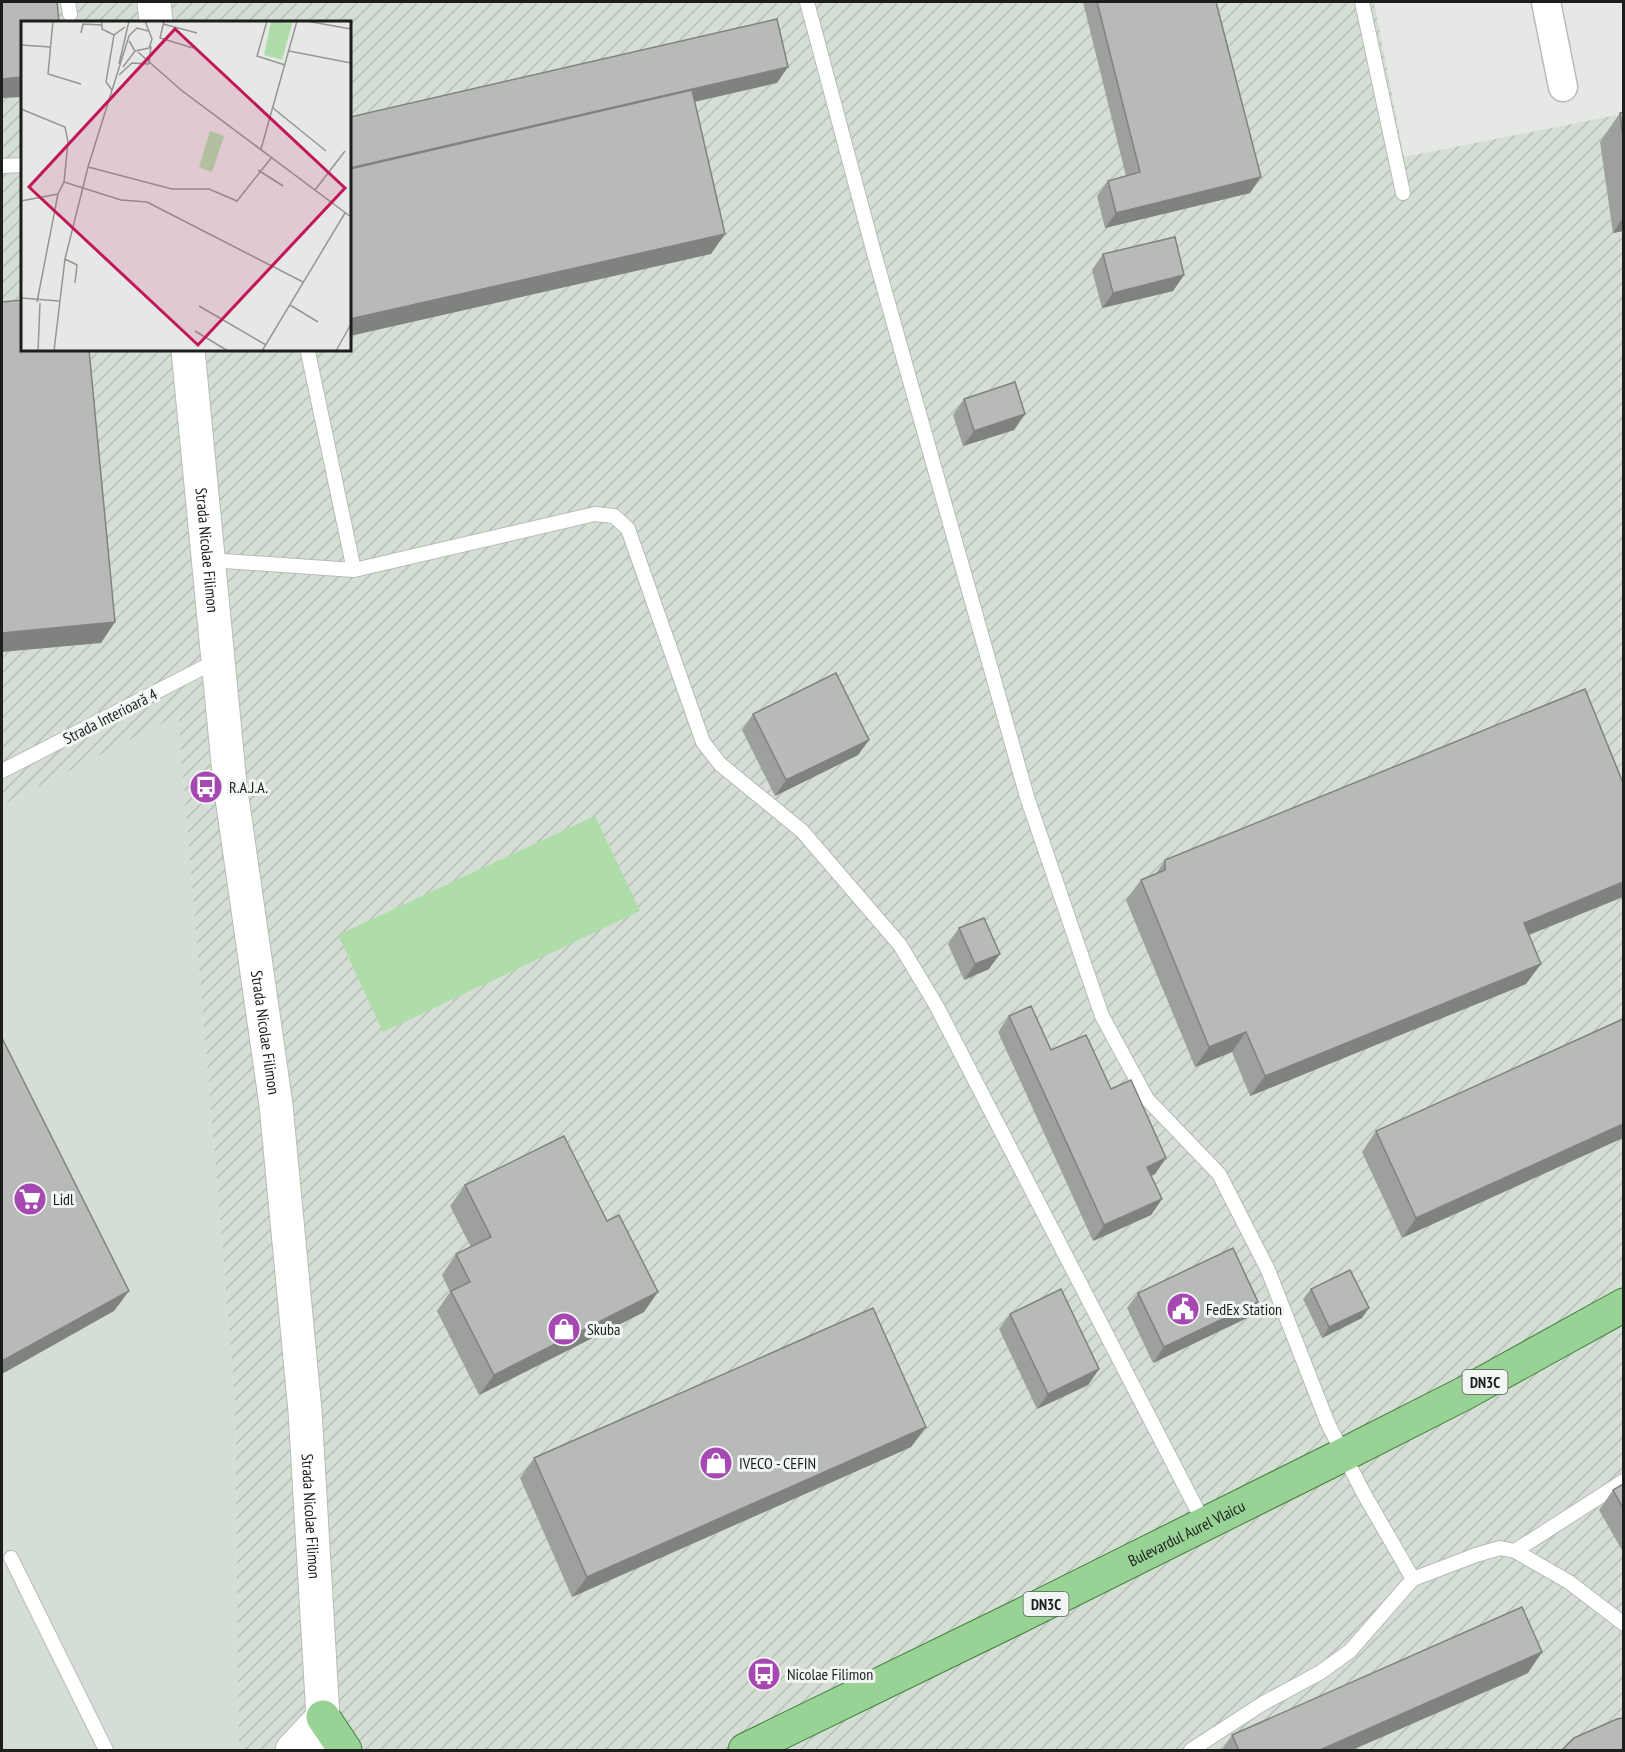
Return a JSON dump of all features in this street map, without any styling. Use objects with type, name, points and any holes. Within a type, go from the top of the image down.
[{"type":"main road","name":"Bulevardul Aurel Vlaicu","points":[[745,1750],[1205,1525],[1465,1393],[1623,1305]]},
{"type":"main road","points":[[323,1717],[345,1750]]},
{"type":"street","points":[[153,2],[156,21]]},
{"type":"street","points":[[1546,2],[1563,87]]},
{"type":"street","name":"Strada Nicolae Filimon","points":[[188,351],[230,784],[276,1105],[305,1411],[323,1717],[321,1750]]},
{"type":"street","points":[[292,1750],[323,1717]]},
{"type":"lane","points":[[807,2],[874,253],[1024,785],[1102,1016],[1147,1099],[1219,1174],[1268,1269],[1328,1424],[1364,1494],[1413,1580]]},
{"type":"lane","points":[[1362,2],[1403,193]]},
{"type":"lane","points":[[2,166],[21,165]]},
{"type":"lane","points":[[308,352],[354,570]]},
{"type":"lane","points":[[208,560],[354,570],[595,514],[614,516],[628,529],[703,742],[720,765],[802,831],[900,945],[936,1005],[1205,1525]]},
{"type":"lane","name":"Strada Interioară 4","points":[[2,771],[218,660]]},
{"type":"lane","points":[[1515,1551],[1623,1481]]},
{"type":"lane","points":[[1191,1750],[1262,1704],[1321,1672],[1350,1651],[1413,1580],[1476,1555],[1500,1548],[1515,1551],[1569,1582],[1623,1624]]},
{"type":"lane","points":[[11,1558],[106,1750]]},
{"type":"shaded area","points":[[2,2],[1374,2],[1404,157],[1623,114],[1623,1750],[239,1750],[235,1399],[178,715],[2,805]]},
{"type":"shaded area","points":[[178,714],[235,1399],[239,1750],[2,1750],[2,805]]},
{"type":"green space","points":[[595,816],[640,911],[383,1032],[338,935]]},
{"type":"building","points":[[2,2],[57,2],[59,21],[21,21],[21,77],[2,79]]},
{"type":"building","points":[[1097,2],[1216,2],[1261,177],[1116,213],[1108,181],[1140,172]]},
{"type":"building","points":[[777,19],[788,67],[351,168],[351,117]]},
{"type":"building","points":[[692,90],[725,234],[351,319],[351,169]]},
{"type":"building","points":[[1623,112],[1623,138],[1620,113]]},
{"type":"building","points":[[1175,237],[1184,275],[1113,293],[1103,254]]},
{"type":"building","points":[[21,300],[21,351],[89,351],[115,622],[2,633],[2,302]]},
{"type":"building","points":[[1015,382],[1025,414],[974,431],[964,399]]},
{"type":"building","points":[[836,673],[869,740],[786,780],[753,714]]},
{"type":"building","points":[[1585,689],[1623,783],[1623,882],[1524,923],[1541,964],[1265,1076],[1246,1032],[1209,1047],[1141,880],[1165,870],[1165,860]]},
{"type":"building","points":[[984,918],[1000,954],[975,964],[959,928]]},
{"type":"building","points":[[1031,1006],[1051,1050],[1086,1035],[1111,1089],[1131,1080],[1166,1158],[1147,1167],[1162,1199],[1104,1225],[1009,1016]]},
{"type":"building","points":[[1623,1019],[1623,1124],[1416,1218],[1376,1131]]},
{"type":"building","name":"Lidl","points":[[2,1038],[129,1291],[2,1361]]},
{"type":"building","points":[[564,1136],[607,1221],[619,1215],[658,1292],[494,1375],[451,1291],[470,1282],[456,1254],[491,1237],[465,1185]]},
{"type":"building","points":[[1233,1248],[1258,1302],[1164,1347],[1138,1293]]},
{"type":"building","points":[[1350,1270],[1369,1308],[1329,1327],[1311,1289]]},
{"type":"building","points":[[1061,1289],[1099,1369],[1048,1394],[1010,1314]]},
{"type":"building","name":"IVECO - CEFIN","points":[[873,1308],[926,1427],[587,1577],[534,1458]]},
{"type":"building","points":[[1623,1484],[1623,1508],[1613,1490]]},
{"type":"building","points":[[1522,1607],[1542,1652],[1320,1750],[1239,1750],[1232,1735]]},
{"type":"building","points":[[1623,1718],[1623,1750],[1562,1750],[1574,1738]]},
{"type":"place","name":"R.A.J.A.","points":[[206,787]]},
{"type":"place","name":"Lidl","points":[[30,1199]]},
{"type":"place","name":"FedEx Station","points":[[1183,1309]]},
{"type":"place","name":"Skuba","points":[[564,1329]]},
{"type":"place","name":"IVECO - CEFIN","points":[[716,1463]]},
{"type":"place","name":"Nicolae Filimon","points":[[764,1674]]}]
